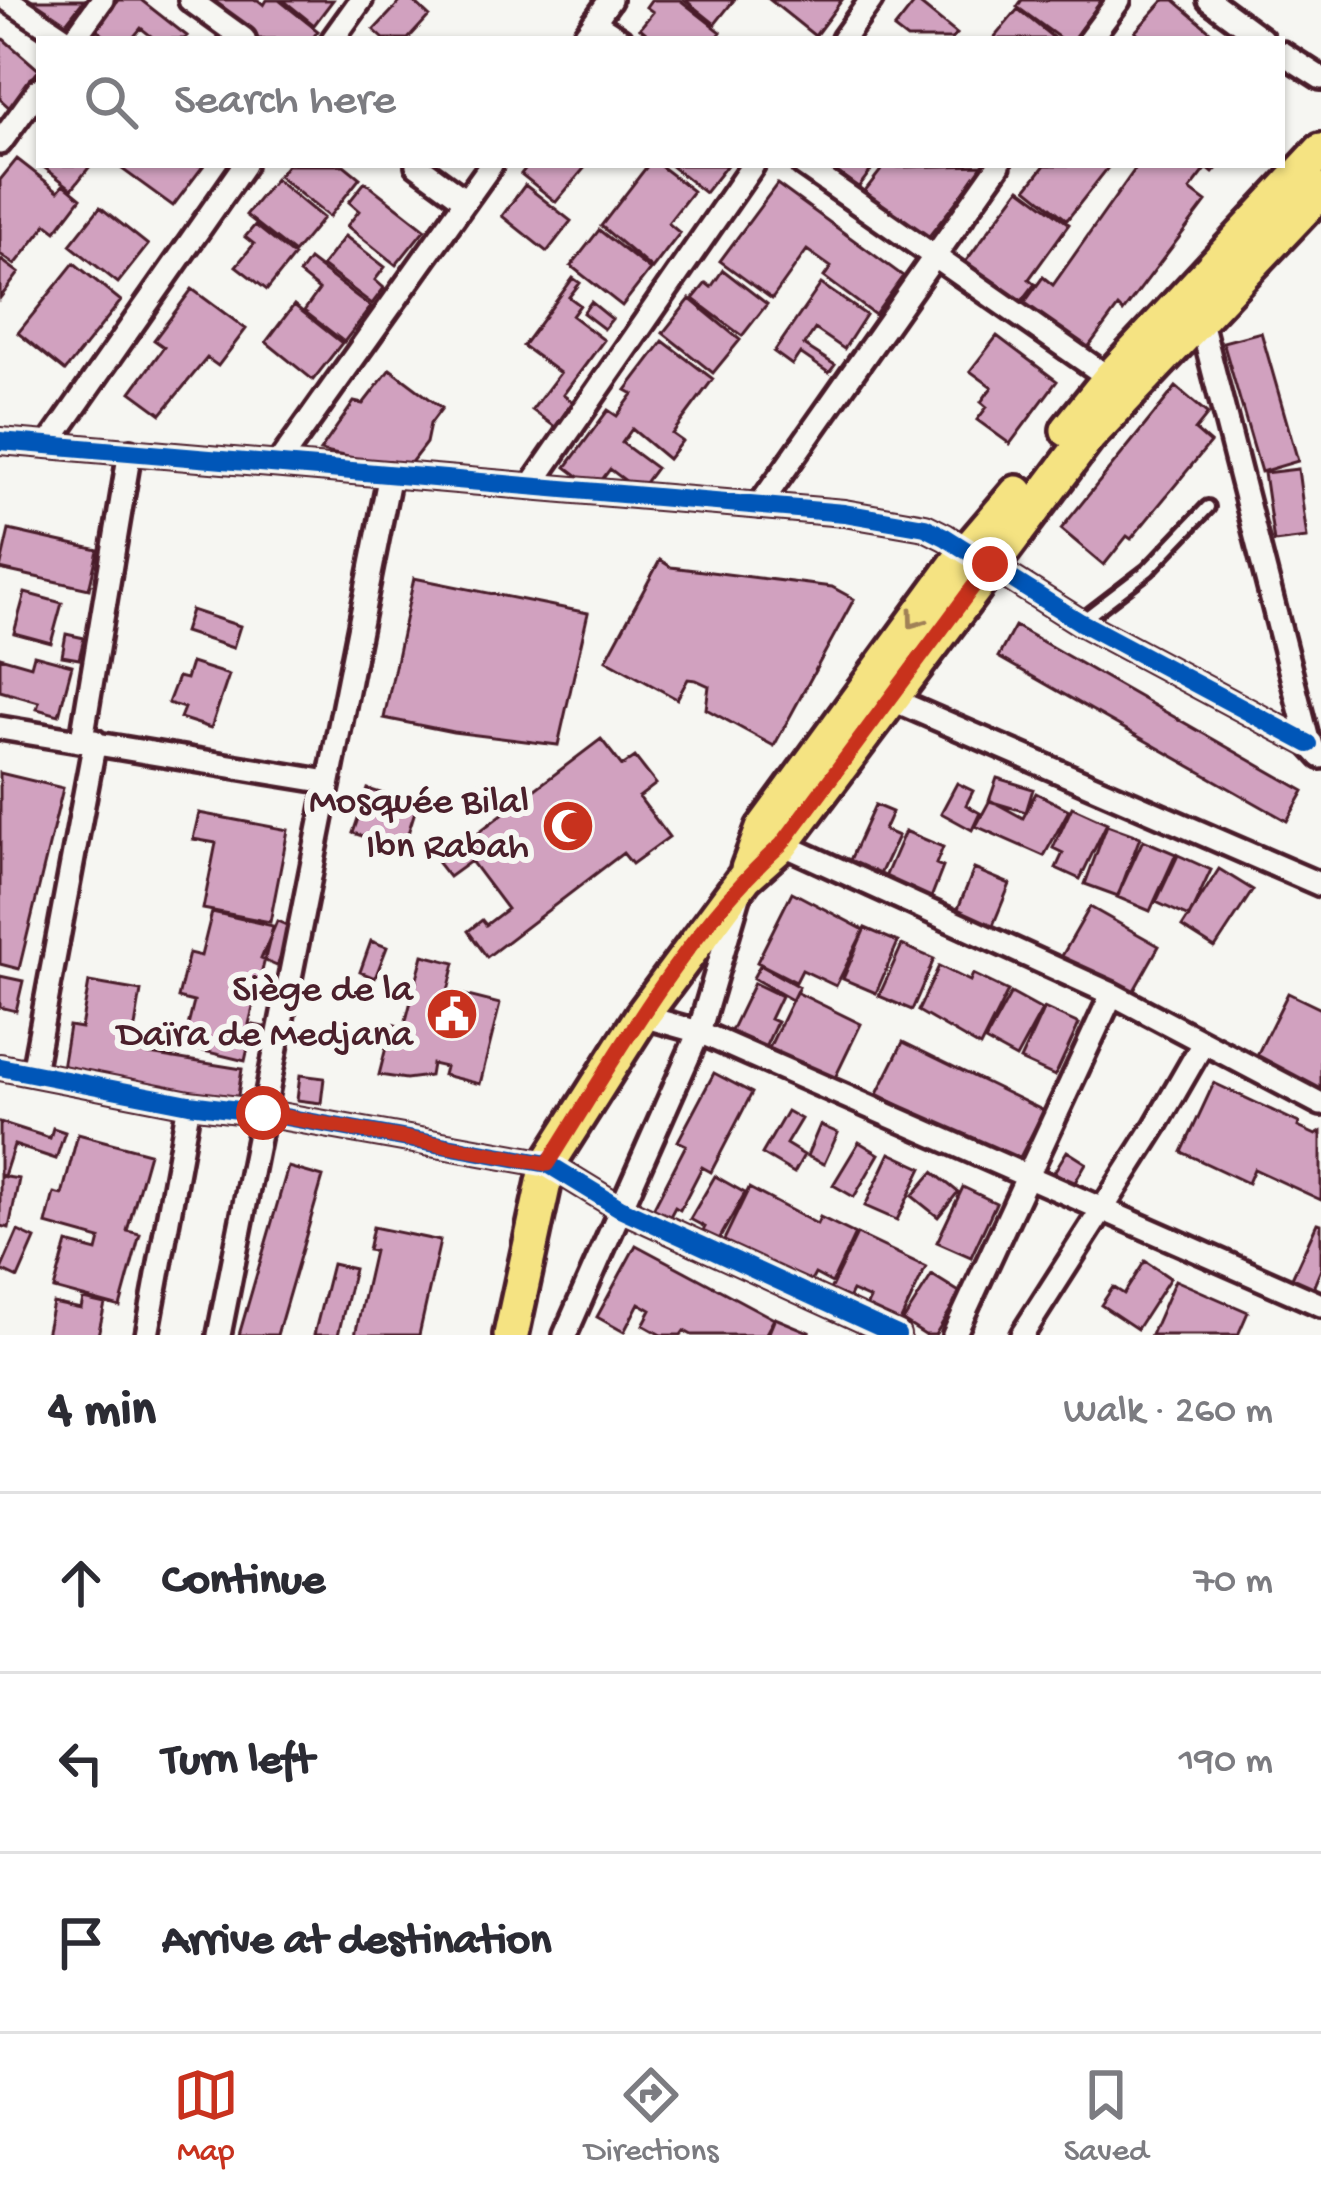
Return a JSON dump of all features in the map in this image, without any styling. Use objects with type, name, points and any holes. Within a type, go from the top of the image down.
[{"type":"main road","points":[[745,877],[763,830],[1120,386],[1321,151]]},
{"type":"main road","points":[[1120,386],[1200,318],[1321,191]]},
{"type":"main road","points":[[511,1335],[548,1164],[642,1016],[745,877],[782,844],[891,699],[979,558]]},
{"type":"street","points":[[8,0],[65,36]]},
{"type":"street","points":[[72,36],[102,0]]},
{"type":"street","points":[[190,0],[240,36]]},
{"type":"street","points":[[335,36],[361,0]]},
{"type":"street","points":[[588,30],[610,0]]},
{"type":"street","points":[[845,36],[871,0]]},
{"type":"street","points":[[1092,36],[1119,0]]},
{"type":"street","points":[[1209,0],[1258,36]]},
{"type":"street","points":[[1285,55],[1321,78]]},
{"type":"street","points":[[0,143],[36,92]]},
{"type":"street","points":[[49,444],[242,168]]},
{"type":"street","points":[[421,168],[465,200]]},
{"type":"street","points":[[278,464],[489,168]]},
{"type":"street","points":[[531,486],[751,168]]},
{"type":"street","points":[[807,168],[1120,386]]},
{"type":"street","points":[[759,506],[997,168]]},
{"type":"street","points":[[1200,318],[1315,751]]},
{"type":"street","points":[[0,441],[844,513],[925,527],[1080,622],[1315,751]]},
{"type":"street","points":[[34,1072],[130,452]]},
{"type":"street","points":[[219,1335],[390,474]]},
{"type":"street","points":[[891,699],[1321,885]]},
{"type":"street","points":[[0,728],[328,782]]},
{"type":"street","points":[[782,844],[1112,994],[1321,1104]]},
{"type":"street","points":[[566,1335],[699,1032],[745,877]]},
{"type":"street","points":[[954,1335],[1112,994]]},
{"type":"street","points":[[642,1016],[699,1032],[1321,1305]]},
{"type":"street","points":[[1022,1335],[1202,1045]]},
{"type":"street","points":[[0,1067],[548,1164],[620,1208],[897,1335]]},
{"type":"street","points":[[147,1335],[189,1103]]},
{"type":"lane","points":[[1080,622],[1148,570],[1208,507]]},
{"type":"building","points":[[27,0],[84,0],[62,28]]},
{"type":"building","points":[[118,0],[141,0],[187,36],[151,36],[141,28],[134,36],[104,36],[96,29]]},
{"type":"building","points":[[213,0],[258,0],[264,5],[267,0],[279,0],[318,31],[314,36],[249,36],[210,4]]},
{"type":"building","points":[[283,0],[333,0],[314,25]]},
{"type":"building","points":[[402,0],[412,0],[429,16],[411,36],[381,36],[374,30]]},
{"type":"building","points":[[651,0],[680,0],[721,32],[718,36],[649,36],[640,28],[653,12],[646,7]]},
{"type":"building","points":[[685,0],[734,0],[715,24]]},
{"type":"building","points":[[770,0],[842,0],[815,36]]},
{"type":"building","points":[[1022,0],[1102,0],[1075,36],[1057,36],[1017,7]]},
{"type":"building","points":[[1164,0],[1174,0],[1216,36],[1140,36],[1135,32]]},
{"type":"building","points":[[916,1],[957,34],[903,36],[894,29]]},
{"type":"building","points":[[1018,9],[1051,36],[996,36]]},
{"type":"building","points":[[1,37],[36,67],[36,74],[10,108],[0,99]]},
{"type":"building","points":[[17,159],[58,191],[64,184],[81,198],[56,231],[47,224],[15,265],[0,254],[0,180]]},
{"type":"building","points":[[45,168],[89,168],[72,189]]},
{"type":"building","points":[[123,168],[202,168],[173,206]]},
{"type":"building","points":[[285,168],[348,168],[360,178],[329,217],[278,176]]},
{"type":"building","points":[[526,168],[584,168],[556,202],[521,174]]},
{"type":"building","points":[[646,168],[663,168],[693,191],[668,223],[680,233],[652,269],[601,226]]},
{"type":"building","points":[[674,168],[725,168],[705,193]]},
{"type":"building","points":[[832,168],[873,168],[858,188]]},
{"type":"building","points":[[883,168],[983,168],[926,240],[864,192]]},
{"type":"building","points":[[1043,168],[1108,168],[1067,220],[1027,188]]},
{"type":"building","points":[[1136,168],[1207,168],[1190,190],[1206,202],[1123,312],[1118,307],[1087,349],[1024,303],[1043,277],[1053,285]]},
{"type":"building","points":[[275,179],[323,218],[294,253],[246,215]]},
{"type":"building","points":[[365,182],[425,229],[396,265],[347,226],[359,211],[349,202]]},
{"type":"building","points":[[777,184],[903,276],[875,315],[824,277],[831,267],[807,250],[772,299],[720,261]]},
{"type":"building","points":[[525,185],[571,221],[547,252],[502,216]]},
{"type":"building","points":[[1020,188],[1069,224],[1029,279],[1035,284],[1019,305],[963,265]]},
{"type":"building","points":[[100,207],[148,245],[118,283],[70,245]]},
{"type":"building","points":[[255,225],[294,256],[267,290],[236,266],[254,244],[245,237]]},
{"type":"building","points":[[599,230],[650,270],[622,306],[571,266]]},
{"type":"building","points":[[345,236],[385,267],[375,280],[384,288],[372,304],[322,266]]},
{"type":"building","points":[[0,259],[19,273],[0,298]]},
{"type":"building","points":[[309,260],[371,307],[344,342],[304,311],[319,290],[299,274]]},
{"type":"building","points":[[74,263],[121,301],[65,371],[18,333]]},
{"type":"building","points":[[723,270],[767,304],[742,336],[693,299],[706,283],[711,287]]},
{"type":"building","points":[[573,278],[580,283],[569,297],[580,305],[572,316],[604,340],[563,395],[573,402],[555,427],[532,410],[560,373],[523,346]]},
{"type":"building","points":[[821,284],[866,315],[844,349],[815,329],[804,345],[835,365],[829,373],[800,353],[792,365],[774,352]]},
{"type":"building","points":[[192,289],[246,329],[218,366],[207,358],[161,414],[131,392],[164,347],[154,340]]},
{"type":"building","points":[[690,299],[740,340],[713,373],[663,333]]},
{"type":"building","points":[[591,302],[612,319],[604,329],[583,313]]},
{"type":"building","points":[[294,305],[342,343],[313,380],[266,342]]},
{"type":"building","points":[[1261,332],[1298,461],[1261,472],[1223,342]]},
{"type":"building","points":[[997,336],[1057,381],[1010,444],[977,420],[987,407],[981,402],[992,387],[970,371]]},
{"type":"building","points":[[663,341],[713,379],[672,434],[682,441],[668,459],[632,429],[622,443],[656,468],[639,491],[610,469],[595,489],[566,467],[608,410],[617,416],[633,394],[626,390]]},
{"type":"building","points":[[390,369],[442,408],[430,424],[426,443],[406,469],[320,451],[354,402],[363,404]]},
{"type":"building","points":[[1176,387],[1208,414],[1195,430],[1210,443],[1104,565],[1061,529]]},
{"type":"building","points":[[1298,469],[1307,538],[1274,542],[1264,473]]},
{"type":"building","points":[[9,530],[98,550],[89,589],[0,569]]},
{"type":"building","points":[[660,560],[671,567],[832,587],[854,599],[774,746],[706,709],[709,686],[688,679],[677,699],[606,660]]},
{"type":"building","points":[[414,578],[588,613],[558,745],[384,718]]},
{"type":"building","points":[[25,593],[62,603],[51,643],[14,633]]},
{"type":"building","points":[[191,610],[240,626],[233,648],[184,632]]},
{"type":"building","points":[[1015,626],[1304,791],[1287,821],[998,657]]},
{"type":"building","points":[[66,634],[84,638],[79,659],[62,656]]},
{"type":"building","points":[[34,655],[72,665],[59,715],[37,709],[39,702],[0,691],[0,657],[31,666]]},
{"type":"building","points":[[191,663],[229,675],[211,728],[180,718],[184,708],[168,703],[178,677],[186,679]]},
{"type":"building","points":[[601,739],[622,766],[635,757],[656,784],[639,797],[669,837],[632,864],[623,853],[487,957],[468,931],[482,920],[486,925],[507,909],[471,861],[449,877],[438,863]]},
{"type":"building","points":[[0,773],[63,788],[19,969],[0,964]]},
{"type":"building","points":[[997,778],[1033,789],[1026,812],[989,801]]},
{"type":"building","points":[[957,783],[973,791],[966,805],[980,813],[972,830],[941,813]]},
{"type":"building","points":[[368,789],[417,805],[403,849],[353,833]]},
{"type":"building","points":[[1036,793],[1069,810],[1044,856],[976,826],[990,800],[1023,818]]},
{"type":"building","points":[[875,805],[892,812],[884,830],[898,836],[876,883],[846,869]]},
{"type":"building","points":[[1072,807],[1107,823],[1080,879],[1056,868],[1063,853],[1053,848]]},
{"type":"building","points":[[199,813],[288,830],[270,922],[203,909],[216,843],[193,839]]},
{"type":"building","points":[[1107,825],[1140,837],[1118,896],[1085,884]]},
{"type":"building","points":[[905,831],[943,847],[936,864],[943,867],[929,903],[883,882]]},
{"type":"building","points":[[1143,840],[1176,854],[1150,911],[1117,897]]},
{"type":"building","points":[[1178,855],[1211,870],[1189,917],[1156,902]]},
{"type":"building","points":[[974,869],[1010,884],[991,930],[955,916]]},
{"type":"building","points":[[1219,869],[1253,890],[1215,948],[1182,927]]},
{"type":"building","points":[[792,892],[864,930],[836,986],[802,970],[796,982],[757,962]]},
{"type":"building","points":[[1090,907],[1159,946],[1128,1001],[1058,963]]},
{"type":"building","points":[[212,912],[273,926],[249,1024],[268,1028],[264,1043],[250,1039],[245,1061],[183,1046],[194,1002],[178,998],[189,953],[201,956]]},
{"type":"building","points":[[277,921],[293,928],[277,966],[261,959]]},
{"type":"building","points":[[865,928],[898,942],[876,993],[843,979]]},
{"type":"building","points":[[371,941],[387,947],[375,978],[360,972]]},
{"type":"building","points":[[902,945],[934,959],[912,1010],[879,996]]},
{"type":"building","name":"Siège de la Daïra de Medjana","points":[[423,955],[455,963],[448,991],[500,1004],[480,1084],[443,1075],[445,1067],[432,1064],[430,1076],[379,1075],[392,1024],[404,1028]]},
{"type":"building","points":[[760,965],[799,987],[792,1000],[753,978]]},
{"type":"building","points":[[939,966],[970,981],[973,974],[1008,991],[980,1047],[918,1011]]},
{"type":"building","points":[[0,976],[23,981],[16,1011],[0,1007]]},
{"type":"building","points":[[89,982],[141,991],[131,1051],[242,1069],[237,1102],[61,1074],[69,1026],[81,1028]]},
{"type":"building","points":[[754,983],[781,996],[770,1019],[777,1022],[763,1052],[729,1035]]},
{"type":"building","points":[[796,992],[861,1024],[834,1080],[769,1048]]},
{"type":"building","points":[[1011,993],[1042,1010],[1016,1058],[985,1041]]},
{"type":"building","points":[[1288,993],[1321,1009],[1321,1091],[1255,1059]]},
{"type":"building","points":[[1044,1008],[1079,1024],[1055,1076],[1020,1060]]},
{"type":"building","points":[[903,1042],[1044,1111],[1016,1165],[877,1094]]},
{"type":"building","points":[[714,1073],[752,1093],[711,1172],[702,1167],[680,1210],[675,1207],[667,1222],[651,1213],[686,1145],[678,1141]]},
{"type":"building","points":[[300,1075],[324,1078],[321,1103],[297,1100]]},
{"type":"building","points":[[1214,1083],[1299,1123],[1298,1127],[1316,1135],[1321,1132],[1321,1200],[1254,1169],[1248,1183],[1182,1152]]},
{"type":"building","points":[[787,1111],[801,1119],[786,1144],[804,1155],[794,1173],[762,1154]]},
{"type":"building","points":[[0,1122],[50,1138],[53,1128],[65,1132],[56,1159],[14,1145],[4,1176],[0,1175]]},
{"type":"building","points":[[820,1125],[838,1133],[824,1164],[807,1156]]},
{"type":"building","points":[[78,1134],[149,1153],[127,1231],[140,1234],[120,1307],[54,1289],[67,1243],[97,1251],[100,1239],[46,1224],[54,1193],[62,1195]]},
{"type":"building","points":[[859,1142],[879,1154],[854,1197],[833,1185]]},
{"type":"building","points":[[1067,1151],[1086,1163],[1074,1184],[1054,1172]]},
{"type":"building","points":[[890,1153],[922,1168],[897,1220],[865,1206]]},
{"type":"building","points":[[288,1167],[323,1177],[277,1335],[239,1335]]},
{"type":"building","points":[[933,1172],[958,1192],[938,1217],[912,1196]]},
{"type":"building","points":[[0,1176],[19,1179],[9,1228],[0,1226]]},
{"type":"building","points":[[715,1176],[745,1193],[716,1245],[700,1236],[705,1227],[690,1219]]},
{"type":"building","points":[[963,1187],[996,1203],[971,1257],[937,1242]]},
{"type":"building","points":[[749,1188],[817,1224],[820,1217],[855,1234],[832,1283],[815,1274],[808,1287],[721,1246]]},
{"type":"building","points":[[1317,1223],[1321,1224],[1321,1269],[1311,1293],[1289,1284]]},
{"type":"building","points":[[373,1227],[440,1241],[419,1335],[355,1335],[374,1251],[368,1250]]},
{"type":"building","points":[[18,1231],[35,1239],[18,1278],[1,1270]]},
{"type":"building","points":[[857,1234],[926,1267],[899,1324],[865,1309],[870,1299],[852,1291],[846,1303],[828,1294]]},
{"type":"building","points":[[636,1245],[774,1319],[765,1335],[692,1335],[684,1331],[661,1335],[643,1325],[651,1310],[639,1303],[624,1332],[597,1317]]},
{"type":"building","points":[[1145,1261],[1170,1278],[1137,1329],[1101,1305],[1113,1287],[1124,1294]]},
{"type":"building","points":[[332,1264],[354,1269],[338,1335],[314,1335]]},
{"type":"building","points":[[932,1275],[961,1293],[935,1335],[925,1335],[903,1321]]},
{"type":"building","points":[[1175,1280],[1248,1312],[1238,1335],[1151,1335]]},
{"type":"building","points":[[83,1299],[105,1304],[98,1335],[46,1335],[53,1303],[81,1309]]},
{"type":"building","points":[[775,1318],[809,1332],[808,1335],[768,1335]]},
{"type":"cycle path","points":[[0,441],[844,513],[925,527],[1080,622],[1309,744]]},
{"type":"cycle path","points":[[0,1067],[548,1164],[620,1208],[897,1335]]},
{"type":"place","name":"Mosquée Bilal Ibn Rabah","points":[[568,826]]},
{"type":"place","name":"Siège de la Daïra de Medjana","points":[[452,1014]]},
{"type":"route","points":[[263,1113],[548,1164],[642,1016],[745,877],[782,844],[990,564]]}]
